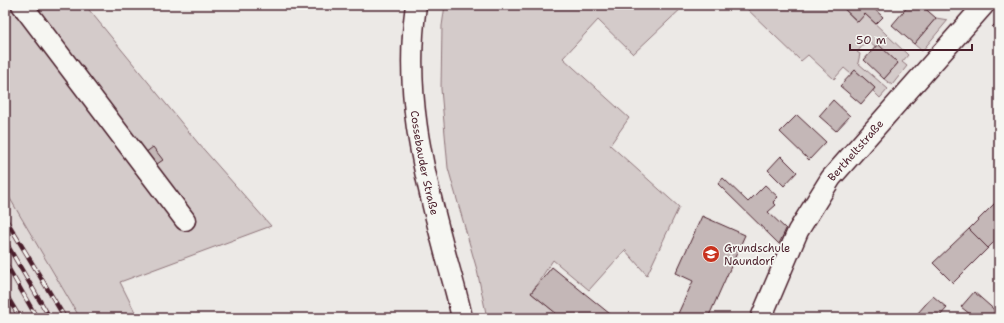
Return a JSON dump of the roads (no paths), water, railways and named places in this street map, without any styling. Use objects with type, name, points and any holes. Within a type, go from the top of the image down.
[{"type":"street","points":[[22,5],[185,220]]},
{"type":"street","name":"Cossebauder Straße","points":[[416,5],[412,32],[413,94],[417,138],[462,318]]},
{"type":"street","name":"Bertheltstraße","points":[[761,318],[798,231],[831,178],[984,5]]},
{"type":"railway","points":[[5,218],[65,318]]},
{"type":"railway","points":[[5,241],[50,318]]},
{"type":"railway","points":[[5,262],[37,318]]},
{"type":"railway","points":[[5,293],[20,318]]},
{"type":"railway","points":[[5,314],[7,318]]},
{"type":"place","name":"Grundschule Naundorf","points":[[711,254]]}]
